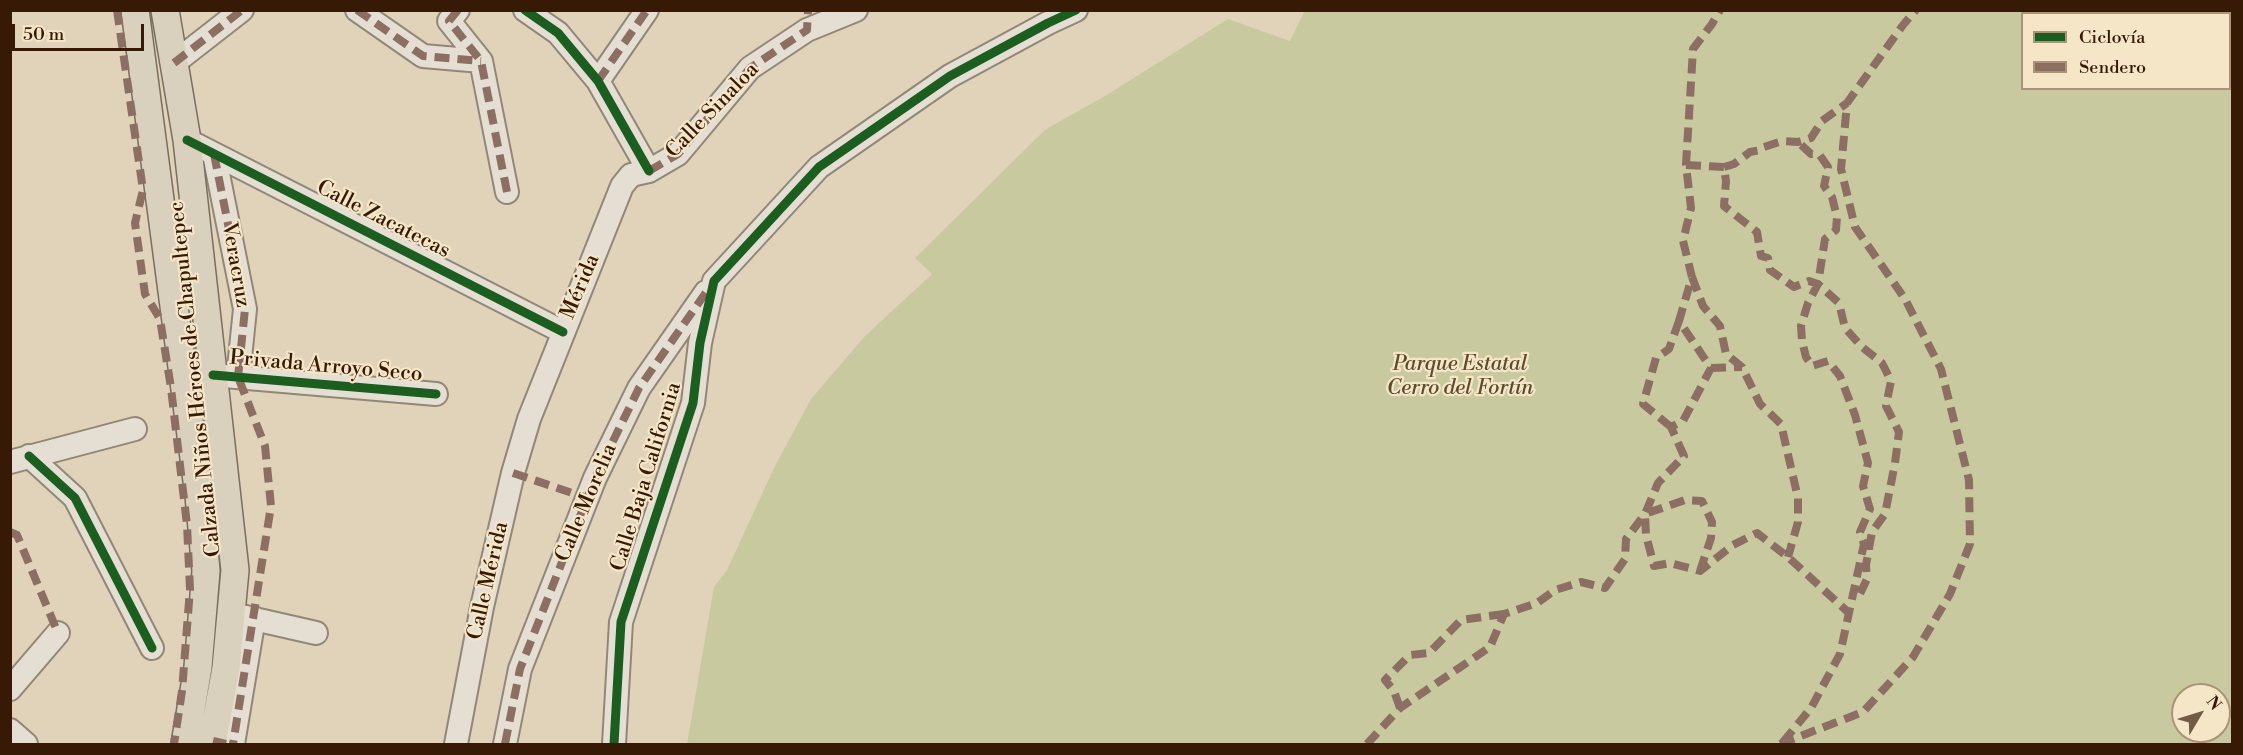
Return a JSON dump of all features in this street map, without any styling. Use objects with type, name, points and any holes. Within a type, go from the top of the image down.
[{"type":"main road","name":"Calzada Niños Héroes de Chapultepec","points":[[135,10],[199,496],[206,571],[198,667],[185,744]]},
{"type":"main road","name":"Calzada Niños Héroes de Chapultepec","points":[[165,10],[226,376],[235,570],[243,616],[226,668],[221,744]]},
{"type":"street","points":[[174,63],[242,10]]},
{"type":"street","points":[[357,10],[423,56],[481,61]]},
{"type":"street","points":[[458,10],[449,21],[481,61],[507,192]]},
{"type":"street","points":[[525,10],[558,33],[598,81],[649,171]]},
{"type":"street","points":[[598,81],[647,10]]},
{"type":"street","name":"Calle Sinaloa","points":[[649,171],[678,154],[750,68],[807,30],[856,10]]},
{"type":"street","name":"Calle Baja California","points":[[614,744],[621,622],[693,403],[700,343],[714,281],[819,167],[950,76],[1076,10]]},
{"type":"street","name":"Calle Zacatecas","points":[[187,140],[563,332]]},
{"type":"street","name":"Veracruz","points":[[214,154],[245,309],[226,376]]},
{"type":"street","name":"Mérida","points":[[529,419],[622,186],[631,175],[649,171]]},
{"type":"street","name":"Calle Morelia","points":[[505,744],[520,669],[595,478],[639,388],[714,281]]},
{"type":"street","name":"Privada Arroyo Seco","points":[[226,376],[436,394]]},
{"type":"street","name":"Calle Mérida","points":[[456,744],[482,607],[513,473],[529,419]]},
{"type":"street","points":[[20,459],[135,429]]},
{"type":"street","points":[[20,459],[75,498],[152,648]]},
{"type":"street","points":[[243,616],[316,633]]},
{"type":"street","points":[[10,689],[58,633]]},
{"type":"street","points":[[10,730],[26,744]]},
{"type":"green space","name":"Parque Estatal Cerro del Fortín","points":[[1305,10],[2232,11],[2232,744],[687,744],[714,587],[727,570],[774,468],[811,399],[865,336],[932,274],[915,258],[1046,129],[1105,96],[1228,19],[1290,41]]},
{"type":"marked path","points":[[117,10],[143,190],[135,223],[145,294],[160,319],[171,388],[187,525],[190,589],[182,691],[174,744]]},
{"type":"marked path","points":[[174,63],[242,10]]},
{"type":"marked path","points":[[357,10],[423,56],[481,61]]},
{"type":"marked path","points":[[458,10],[449,21],[481,61],[507,192]]},
{"type":"marked path","points":[[598,81],[647,10]]},
{"type":"marked path","points":[[649,171],[678,154],[750,68],[807,30],[808,10]]},
{"type":"marked path","points":[[1367,744],[1400,708],[1490,647],[1504,614],[1537,603],[1555,590],[1581,582],[1605,588],[1625,559],[1626,539],[1645,514],[1658,483],[1684,456],[1671,427],[1683,421],[1711,368],[1679,321],[1692,277],[1683,241],[1691,208],[1686,165],[1693,49],[1720,10]]},
{"type":"marked path","points":[[1780,744],[1863,712],[1913,657],[1950,594],[1970,544],[1969,480],[1941,369],[1905,299],[1855,227],[1841,169],[1847,103],[1916,10]]},
{"type":"marked path","points":[[1724,167],[1764,147],[1782,141],[1798,142],[1811,138],[1822,121],[1847,103]]},
{"type":"marked path","points":[[1783,742],[1811,708],[1840,654],[1864,544],[1860,532],[1870,509],[1863,486],[1868,463],[1855,415],[1840,376],[1828,361],[1812,366],[1806,357],[1802,341],[1801,326],[1808,303],[1818,284],[1825,239],[1836,230],[1837,217],[1832,197],[1824,186],[1828,167],[1819,154],[1811,154],[1798,142]]},
{"type":"marked path","points":[[214,154],[245,309],[238,377],[265,446],[271,506],[233,744]]},
{"type":"marked path","points":[[1686,165],[1724,167],[1726,181],[1724,206],[1757,232],[1761,256],[1768,258],[1770,270],[1794,287],[1809,281],[1818,284],[1839,303],[1845,328],[1862,347],[1882,363],[1891,381],[1886,406],[1899,432],[1895,463],[1885,514],[1872,532],[1866,565],[1867,579],[1857,600]]},
{"type":"marked path","points":[[1692,277],[1703,306],[1720,326],[1726,354],[1742,367],[1760,404],[1781,424],[1798,498],[1798,522],[1788,557]]},
{"type":"marked path","points":[[505,744],[520,669],[595,478],[639,388],[707,291]]},
{"type":"marked path","points":[[1671,427],[1643,404],[1656,358],[1669,349],[1679,321]]},
{"type":"marked path","points":[[1711,368],[1742,367]]},
{"type":"marked path","points":[[513,473],[587,498]]},
{"type":"marked path","points":[[1700,571],[1711,538],[1712,522],[1702,501],[1685,500],[1645,514],[1646,535],[1654,566],[1670,563],[1700,571],[1733,545],[1757,533],[1788,557],[1850,614]]},
{"type":"marked path","points":[[10,532],[17,535],[58,633]]},
{"type":"marked path","points":[[1400,708],[1394,691],[1385,680],[1410,655],[1429,653],[1461,620],[1504,614]]},
{"type":"marked path","points":[[213,741],[226,744]]},
{"type":"cycle path","points":[[525,10],[558,33],[598,81],[649,171]]},
{"type":"cycle path","points":[[614,744],[621,622],[693,403],[700,343],[714,281],[819,167],[950,76],[1076,10]]},
{"type":"cycle path","points":[[187,140],[563,332]]},
{"type":"cycle path","points":[[213,375],[436,394]]},
{"type":"cycle path","points":[[29,456],[75,498],[152,648]]}]
